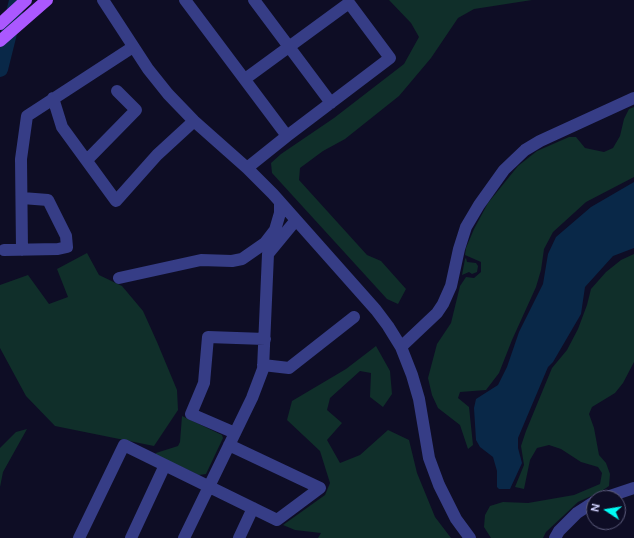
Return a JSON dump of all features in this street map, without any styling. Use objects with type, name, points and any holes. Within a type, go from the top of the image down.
[{"type":"main road","points":[[1,23],[26,0]]},
{"type":"main road","points":[[0,42],[47,0]]},
{"type":"street","points":[[103,0],[133,47],[159,83],[194,121],[247,168],[280,202],[376,310],[401,347],[412,375],[419,399],[429,458],[448,505],[468,536]]},
{"type":"street","points":[[185,0],[287,136]]},
{"type":"street","points":[[254,0],[331,103]]},
{"type":"street","points":[[245,79],[349,3],[390,58],[247,168]]},
{"type":"street","points":[[22,250],[21,159],[27,116],[133,47]]},
{"type":"street","points":[[87,160],[136,110],[117,91]]},
{"type":"street","points":[[53,98],[62,127],[116,201],[157,155],[194,121]]},
{"type":"street","points":[[401,347],[437,313],[443,304],[451,286],[459,249],[466,227],[479,205],[504,170],[525,150],[540,141],[634,98]]},
{"type":"street","points":[[4,250],[58,249],[67,247],[66,236],[48,200],[22,198]]},
{"type":"street","points":[[119,278],[201,260],[225,261],[242,259],[265,243],[275,230],[280,213],[280,202]]},
{"type":"street","points":[[184,538],[252,398],[263,369],[268,254],[296,220]]},
{"type":"street","points":[[263,365],[289,368],[354,317]]},
{"type":"street","points":[[235,433],[191,414],[204,383],[208,337],[265,339]]},
{"type":"street","points":[[79,538],[124,445],[277,520],[320,488],[229,445]]},
{"type":"street","points":[[131,538],[165,465]]},
{"type":"street","points":[[555,538],[559,531],[577,513],[586,507]]},
{"type":"street","points":[[239,538],[253,508]]},
{"type":"green space","points":[[389,0],[532,0],[474,9],[458,18],[431,58],[399,96],[345,139],[323,151],[300,168],[299,180],[367,255],[381,261],[406,289],[398,304],[387,299],[272,173],[271,163],[281,154],[334,118],[404,64],[419,37],[411,23]]},
{"type":"green space","points":[[634,107],[634,177],[586,202],[553,232],[544,249],[541,270],[536,287],[499,373],[486,390],[460,392],[458,398],[469,407],[473,445],[468,449],[460,425],[438,408],[432,395],[428,378],[437,344],[451,323],[460,286],[466,277],[474,278],[481,272],[481,262],[465,255],[466,248],[474,229],[488,203],[518,166],[537,151],[569,137],[576,137],[585,148],[604,152],[613,148],[620,136],[624,119],[629,109]]},
{"type":"green space","points":[[87,253],[99,275],[122,286],[143,311],[177,390],[178,410],[154,446],[55,426],[26,396],[0,348],[0,285],[28,275],[49,304],[68,297],[57,269]]},
{"type":"green space","points":[[634,254],[634,362],[623,383],[615,393],[592,407],[589,414],[594,428],[599,455],[606,463],[610,474],[609,486],[603,490],[586,490],[586,498],[578,502],[546,532],[543,538],[491,538],[484,527],[485,515],[490,506],[503,502],[528,503],[574,495],[600,484],[602,473],[598,467],[581,462],[561,449],[549,445],[537,448],[530,460],[524,489],[515,487],[524,465],[521,446],[552,368],[567,350],[578,329],[591,289],[606,272],[621,260]]},
{"type":"green space","points":[[466,258],[467,262],[476,263],[478,266],[477,272],[472,274],[469,272],[462,275]]},
{"type":"green space","points":[[376,346],[390,371],[392,394],[383,407],[370,397],[371,373],[360,371],[330,398],[327,410],[342,423],[327,440],[340,463],[360,455],[388,430],[409,440],[417,473],[435,517],[451,538],[318,538],[321,533],[295,530],[283,525],[325,495],[330,483],[320,451],[287,420],[292,401],[346,369]]},
{"type":"green space","points":[[182,416],[222,435],[223,438],[206,474],[199,475],[156,455],[156,453],[178,446],[180,442]]},
{"type":"green space","points":[[27,429],[3,472],[0,487],[0,448],[16,432]]},
{"type":"water","points":[[634,182],[634,248],[613,256],[585,287],[581,314],[553,362],[548,367],[518,438],[518,448],[522,463],[510,489],[499,489],[497,487],[497,471],[493,457],[480,447],[476,440],[474,408],[476,399],[498,385],[507,367],[519,332],[543,284],[548,254],[556,237],[591,207]]},
{"type":"waterway","points":[[0,69],[17,1]]}]
